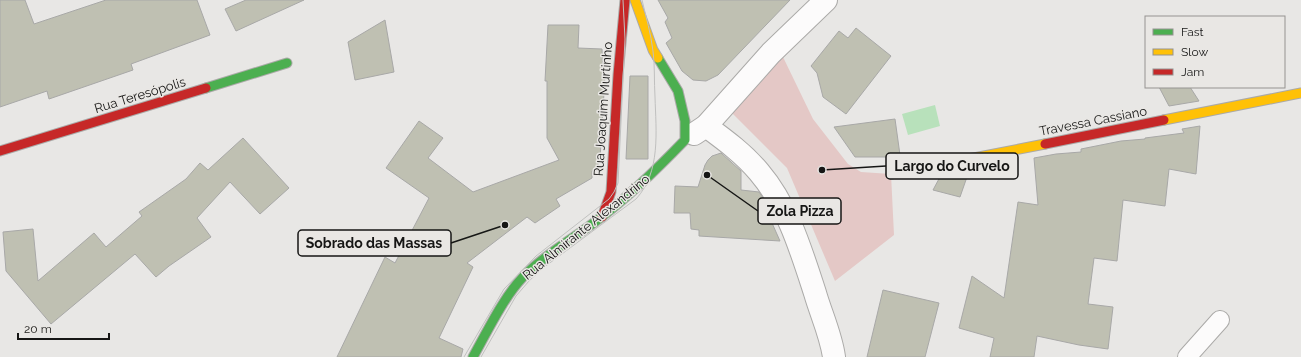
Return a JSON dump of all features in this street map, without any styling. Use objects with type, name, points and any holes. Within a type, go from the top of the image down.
[{"type":"street","name":"Rua Joaquim Murtinho","points":[[601,218],[608,205],[611,192],[618,68],[625,0]]},
{"type":"street","points":[[635,0],[653,50],[678,91],[685,121],[685,140]]},
{"type":"street","name":"Rua Almirante Alexandrino","points":[[473,357],[510,292],[522,278],[540,262],[601,218],[651,175],[685,140],[706,126],[771,54],[826,0]]},
{"type":"street","name":"Rua Teresópolis","points":[[0,151],[287,63]]},
{"type":"street","name":"Travessa Cassiano","points":[[891,174],[1301,93]]},
{"type":"street","points":[[706,126],[742,154],[759,172],[780,203],[791,224],[811,281],[834,357]]},
{"type":"lane","points":[[1186,357],[1220,320]]},
{"type":"shaded area","points":[[783,57],[813,119],[848,164],[861,172],[891,174],[894,235],[835,281],[787,168],[728,109]]},
{"type":"shaded area","points":[[935,105],[940,126],[908,135],[902,114]]},
{"type":"building","points":[[0,0],[25,0],[34,24],[106,0],[197,0],[210,35],[131,64],[133,70],[49,99],[47,91],[0,107]]},
{"type":"building","points":[[246,0],[304,0],[236,31],[225,9]]},
{"type":"building","points":[[658,0],[790,0],[718,75],[706,81],[693,80],[682,71],[666,43],[672,38],[665,22],[668,18]]},
{"type":"building","points":[[385,20],[394,72],[355,80],[348,42]]},
{"type":"building","points":[[548,25],[579,25],[578,48],[602,49],[603,76],[605,76],[598,170],[592,171],[592,178],[556,199],[560,206],[535,223],[527,217],[467,263],[473,267],[439,338],[463,349],[461,357],[337,357],[385,257],[395,263],[429,198],[386,168],[419,121],[443,138],[428,158],[473,192],[559,160],[547,138],[547,81],[545,81]]},
{"type":"building","points":[[856,28],[891,56],[846,114],[823,97],[817,73],[811,66],[839,31],[848,38]]},
{"type":"building","points":[[630,76],[648,76],[648,159],[626,159]]},
{"type":"building","points":[[1160,88],[1191,88],[1199,101],[1169,106]]},
{"type":"building","points":[[895,119],[900,155],[886,157],[855,157],[834,127]]},
{"type":"building","points":[[1200,126],[1196,174],[1169,169],[1165,206],[1123,200],[1117,261],[1094,258],[1088,304],[1113,307],[1108,349],[1079,345],[1037,336],[1034,357],[990,357],[994,338],[959,328],[972,276],[1004,298],[1018,202],[1038,205],[1034,158],[1081,152],[1081,149],[1121,141],[1184,133],[1182,129]]},
{"type":"building","points":[[243,138],[289,188],[260,214],[230,182],[197,218],[211,237],[169,266],[156,277],[135,254],[51,324],[6,271],[3,232],[33,229],[38,281],[94,233],[106,247],[142,216],[139,212],[186,179],[200,163],[208,170]]},
{"type":"building","points":[[721,153],[741,171],[741,190],[759,192],[765,201],[764,205],[780,241],[699,236],[699,230],[691,229],[690,213],[674,213],[675,186],[698,187],[708,160],[712,156]]},
{"type":"building","points":[[963,173],[968,174],[960,197],[933,190],[940,177]]},
{"type":"building","points":[[883,290],[939,303],[925,357],[867,357]]},
{"type":"tram line","points":[[464,357],[504,289],[536,256],[609,199],[614,192],[618,183],[625,39],[623,0]]},
{"type":"tram line","points":[[481,357],[516,296],[529,281],[543,268],[636,199],[650,176],[656,137],[654,62],[651,38],[642,0]]},
{"type":"traffic: fast","points":[[473,357],[502,305],[523,277],[560,246],[623,200],[685,140],[685,121],[678,91],[658,58]]},
{"type":"traffic: fast","points":[[206,88],[287,63]]},
{"type":"traffic: slow","points":[[635,0],[653,50],[658,58]]},
{"type":"traffic: slow","points":[[1164,120],[1301,93]]},
{"type":"traffic: slow","points":[[891,174],[1045,144]]},
{"type":"traffic: jam","points":[[602,217],[611,192],[618,75],[625,0]]},
{"type":"traffic: jam","points":[[0,151],[206,88]]},
{"type":"traffic: jam","points":[[1045,144],[1164,120]]},
{"type":"place","name":"Largo do Curvelo","points":[[822,170]]},
{"type":"place","name":"Zola Pizza","points":[[707,175]]},
{"type":"place","name":"Sobrado das Massas","points":[[505,225]]}]
